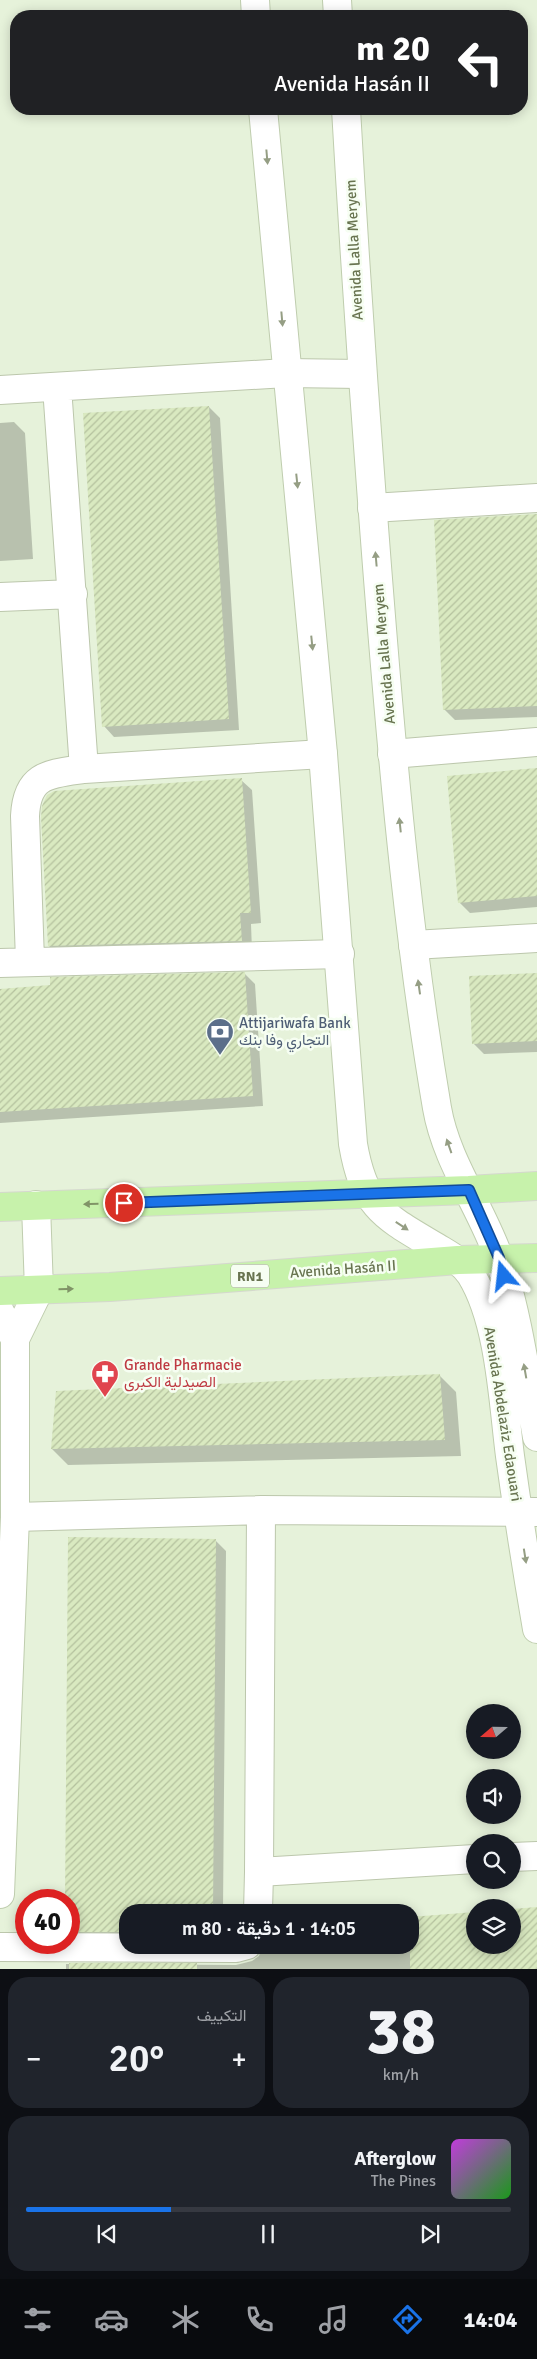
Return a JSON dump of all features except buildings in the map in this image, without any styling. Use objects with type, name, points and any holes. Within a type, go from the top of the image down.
[{"type":"main road","points":[[0,1207],[537,1186]]},
{"type":"main road","name":"Avenida Hasán II","points":[[0,1291],[110,1287],[458,1260],[537,1258]]},
{"type":"street","points":[[264,115],[286,373],[323,754],[340,954],[353,1144],[357,1167],[367,1193]]},
{"type":"street","name":"Avenida Lalla Meryem","points":[[346,115],[361,374],[392,754],[413,945],[438,1113],[452,1156],[469,1190]]},
{"type":"street","points":[[0,390],[286,373],[361,374]]},
{"type":"street","points":[[57,387],[84,769]]},
{"type":"street","points":[[372,508],[537,498]]},
{"type":"street","points":[[0,597],[72,594]]},
{"type":"street","points":[[392,754],[537,742]]},
{"type":"street","points":[[30,961],[26,801],[37,781],[48,774],[84,769],[323,754]]},
{"type":"street","points":[[413,945],[537,938]]},
{"type":"street","points":[[0,963],[340,954]]},
{"type":"street","name":"Avenida Abdelaziz Edaouari","points":[[469,1190],[499,1258],[517,1330],[537,1436]]},
{"type":"street","name":"Avenida Abdelaziz Edaouari","points":[[367,1193],[381,1212],[458,1260],[471,1275],[482,1301],[494,1339],[527,1513],[537,1629]]},
{"type":"street","points":[[0,1894],[15,1517],[16,1339],[39,1290],[36,1205]]},
{"type":"street","points":[[0,1312],[16,1339]]},
{"type":"street","points":[[15,1517],[261,1510],[527,1513]]},
{"type":"street","points":[[258,1904],[261,1510]]},
{"type":"street","points":[[521,1857],[537,1856]]},
{"type":"street","points":[[259,1872],[466,1860]]},
{"type":"street","points":[[0,1947],[119,1948]]},
{"type":"shaded area","points":[[0,0],[537,0],[537,1969],[0,1969]]},
{"type":"place","name":"Attijariwafa Bank التجاري وفا بنك","points":[[220,1056]]},
{"type":"place","name":"Grande Pharmacie الصيدلية الكبرى","points":[[105,1398]]},
{"type":"route","points":[[124,1203],[469,1190],[499,1258],[504,1276]]}]
